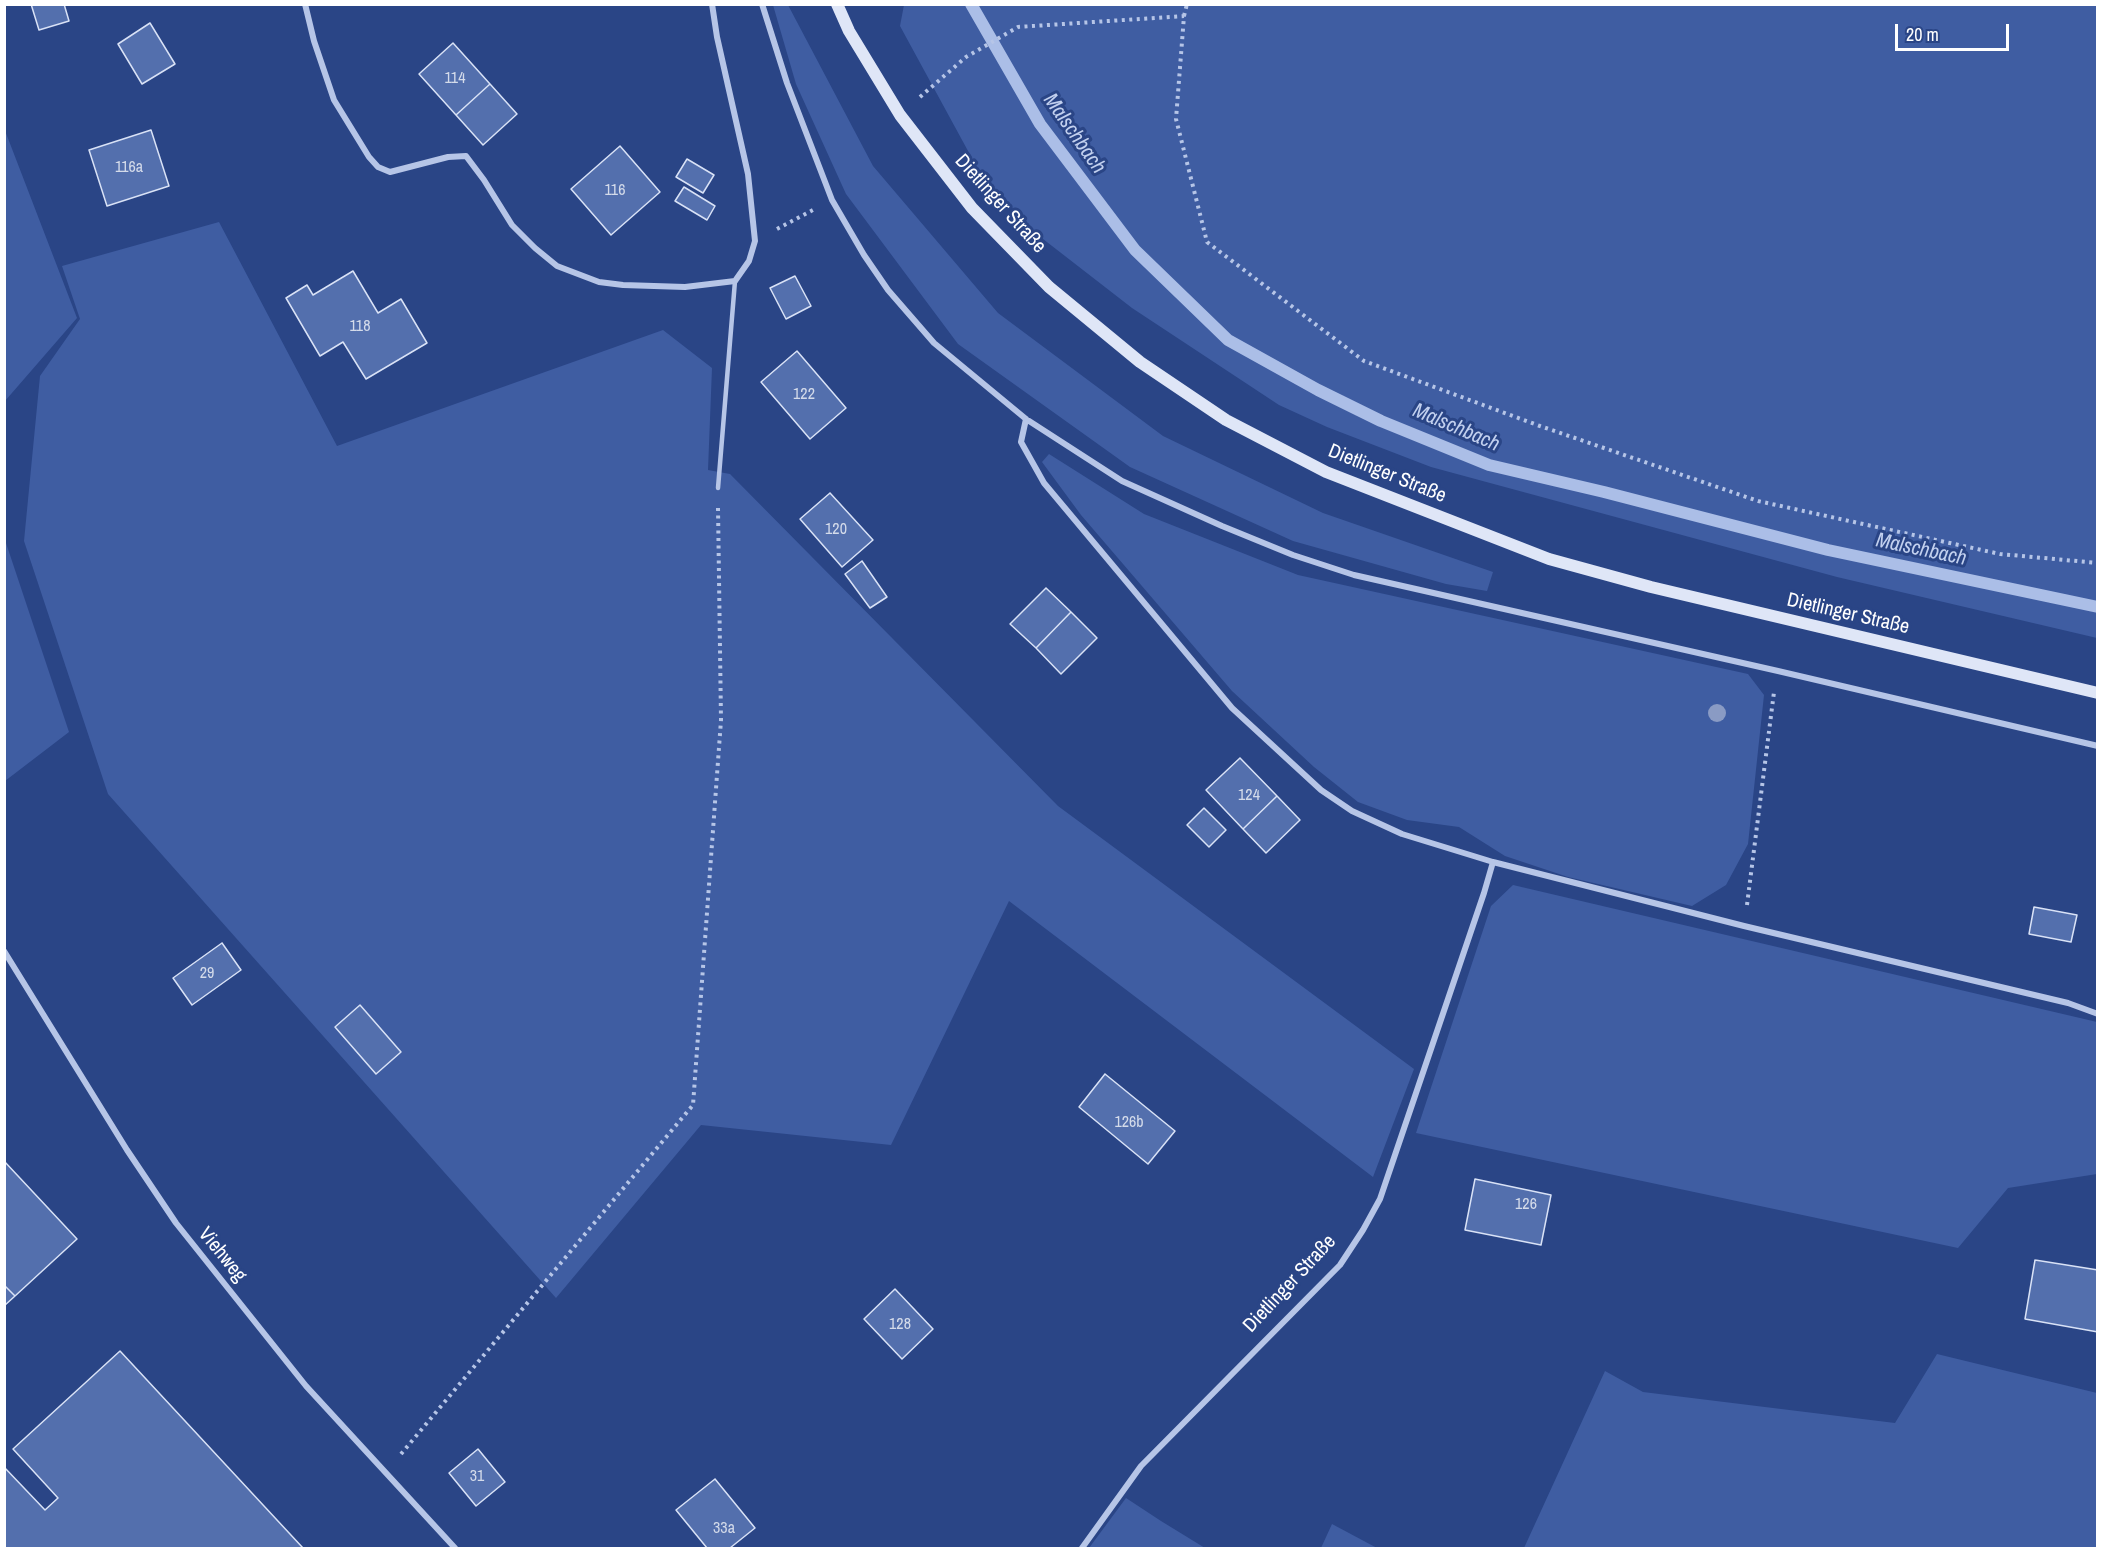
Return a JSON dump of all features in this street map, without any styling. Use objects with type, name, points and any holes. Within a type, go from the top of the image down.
[{"type":"main road","name":"Dietlinger Straße","points":[[837,4],[849,31],[900,115],[972,208],[1049,287],[1140,362],[1226,420],[1326,472],[1549,559],[1651,588],[2097,693]]},
{"type":"street","points":[[305,4],[314,41],[334,100],[369,157],[378,167],[390,172],[447,157],[466,156],[512,225],[557,266],[599,282],[685,287],[735,281],[749,261],[755,241],[748,174],[717,37],[712,4]]},
{"type":"street","points":[[762,4],[787,83],[832,200],[864,255],[888,290],[934,343],[1026,419],[1122,481],[1293,555],[1354,575],[2097,746]]},
{"type":"street","points":[[1026,419],[1021,442],[1044,483],[1232,708],[1284,758],[1321,790],[1352,812],[1402,834],[1493,862],[1744,926],[2068,1003],[2097,1014]]},
{"type":"street","name":"Dietlinger Straße","points":[[1082,1548],[1141,1466],[1340,1266],[1363,1230],[1380,1199],[1493,862]]},
{"type":"street","name":"Viehweg","points":[[4,951],[127,1149],[176,1223],[306,1386],[455,1548]]},
{"type":"lane","points":[[718,488],[735,281]]},
{"type":"path","points":[[1187,4],[1184,16],[1176,119],[1207,242],[1364,361],[1540,426],[1758,501],[2000,554],[2097,563]]},
{"type":"path","points":[[900,115],[966,57],[1018,27],[1184,16]]},
{"type":"path","points":[[755,241],[832,200]]},
{"type":"path","points":[[386,1472],[693,1105],[721,720],[718,488]]},
{"type":"path","points":[[1744,926],[1778,671]]},
{"type":"shaded area","points":[[773,5],[788,5],[873,166],[998,313],[1163,436],[1323,513],[1493,572],[1487,591],[1446,584],[1293,541],[1130,467],[958,344],[846,194],[796,84]]},
{"type":"shaded area","points":[[904,5],[2097,5],[2097,638],[1837,577],[1431,467],[1327,427],[1279,405],[1132,308],[1034,232],[980,173],[900,26]]},
{"type":"shaded area","points":[[4,128],[77,318],[5,401],[4,401]]},
{"type":"shaded area","points":[[219,222],[337,446],[663,330],[712,368],[708,470],[730,474],[1058,806],[1414,1069],[1373,1177],[1009,901],[891,1145],[701,1125],[556,1298],[108,794],[24,541],[40,376],[80,319],[62,266]]},
{"type":"shaded area","points":[[1049,454],[1144,514],[1298,575],[1748,674],[1764,695],[1748,844],[1726,885],[1692,906],[1568,877],[1505,856],[1459,827],[1407,820],[1358,802],[1314,767],[1232,691],[1081,515],[1042,462]]},
{"type":"shaded area","points":[[5,540],[69,732],[4,781]]},
{"type":"shaded area","points":[[1513,885],[2097,1022],[2097,1174],[2008,1188],[1958,1248],[1416,1133],[1491,906]]},
{"type":"shaded area","points":[[1937,1354],[2097,1393],[2097,1548],[1524,1548],[1605,1371],[1643,1392],[1895,1423]]},
{"type":"shaded area","points":[[1126,1498],[1161,1521],[1205,1548],[1089,1548]]},
{"type":"shaded area","points":[[1332,1524],[1377,1548],[1321,1548]]},
{"type":"building","points":[[31,4],[64,4],[69,21],[39,30]]},
{"type":"building","points":[[150,23],[175,64],[142,84],[118,44]]},
{"type":"building","points":[[453,43],[490,84],[456,115],[419,74]]},
{"type":"building","points":[[490,84],[517,114],[483,145],[456,115]]},
{"type":"building","points":[[151,130],[169,186],[107,206],[89,150]]},
{"type":"building","points":[[620,146],[660,192],[611,235],[571,189]]},
{"type":"building","points":[[687,159],[714,175],[703,193],[676,177]]},
{"type":"building","points":[[684,187],[715,206],[707,220],[675,201]]},
{"type":"building","points":[[353,271],[378,313],[401,299],[427,343],[366,379],[343,342],[320,356],[286,298],[307,285],[313,295]]},
{"type":"building","points":[[795,276],[811,306],[786,319],[770,288]]},
{"type":"building","points":[[797,351],[846,408],[810,439],[761,382]]},
{"type":"building","points":[[830,493],[873,540],[842,567],[800,519]]},
{"type":"building","points":[[862,561],[887,597],[870,608],[845,574]]},
{"type":"building","points":[[1046,588],[1071,612],[1036,648],[1010,624]]},
{"type":"building","points":[[1071,612],[1097,638],[1061,674],[1036,648]]},
{"type":"building","points":[[1240,758],[1277,796],[1243,829],[1206,790]]},
{"type":"building","points":[[1277,796],[1300,820],[1266,853],[1243,829]]},
{"type":"building","points":[[1204,808],[1226,830],[1209,847],[1187,825]]},
{"type":"building","points":[[2034,907],[2077,915],[2071,942],[2029,934]]},
{"type":"building","points":[[222,943],[241,970],[192,1005],[173,978]]},
{"type":"building","points":[[360,1005],[401,1052],[376,1074],[335,1027]]},
{"type":"building","points":[[1105,1074],[1175,1131],[1148,1164],[1079,1107]]},
{"type":"building","points":[[4,1161],[77,1239],[15,1296],[4,1285]]},
{"type":"building","points":[[1475,1179],[1551,1195],[1541,1245],[1465,1230]]},
{"type":"building","points":[[2035,1260],[2098,1270],[2098,1332],[2025,1319]]},
{"type":"building","points":[[4,1285],[15,1296],[4,1306]]},
{"type":"building","points":[[895,1289],[933,1329],[902,1359],[864,1319]]},
{"type":"building","points":[[120,1351],[303,1548],[4,1548],[4,1467],[45,1510],[58,1498],[13,1449]]},
{"type":"building","points":[[478,1449],[505,1482],[476,1506],[449,1473]]},
{"type":"building","points":[[715,1479],[755,1528],[730,1548],[707,1548],[676,1510]]},
{"type":"waterway","name":"Malschbach","points":[[971,4],[1040,124],[1135,250],[1228,340],[1318,390],[1381,421],[1489,465],[1828,550],[2098,607]]}]
